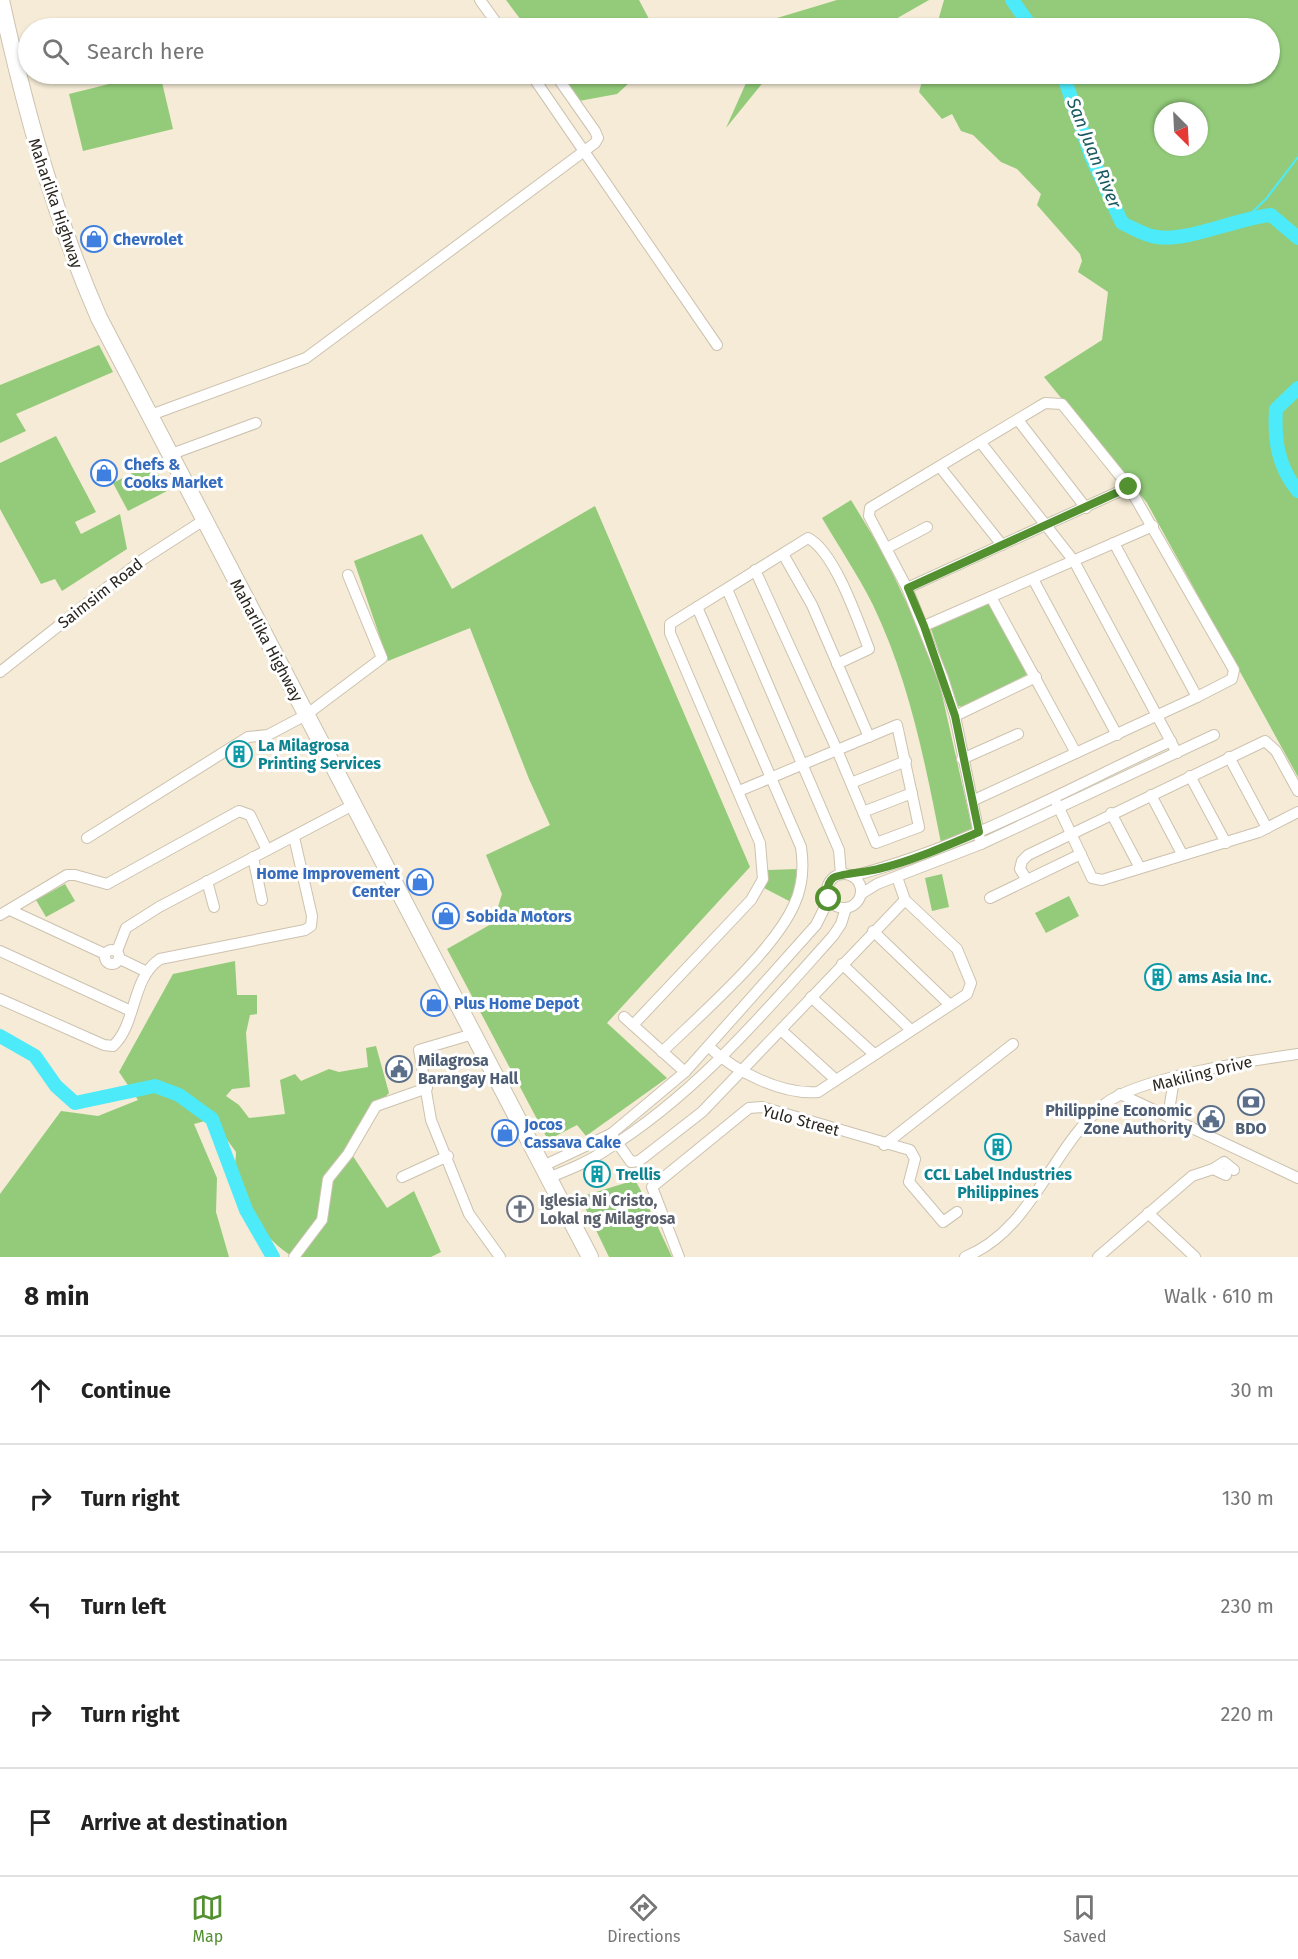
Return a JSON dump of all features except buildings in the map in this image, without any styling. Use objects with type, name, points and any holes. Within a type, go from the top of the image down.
[{"type":"highway","name":"Maharlika Highway","points":[[1,0],[18,78]]},
{"type":"highway","name":"Maharlika Highway","points":[[19,84],[53,201],[99,318],[148,416],[590,1257]]},
{"type":"street","points":[[480,0],[493,18]]},
{"type":"street","points":[[538,84],[717,345]]},
{"type":"street","points":[[148,416],[306,358],[585,150],[598,138],[562,84]]},
{"type":"street","points":[[972,801],[1158,716],[1232,679],[1234,670],[1129,487],[1062,404],[1045,403],[870,508],[869,516],[908,588],[924,626],[955,716],[962,759],[981,844]]},
{"type":"street","points":[[1018,420],[1086,508]]},
{"type":"street","points":[[169,455],[256,423]]},
{"type":"street","points":[[981,443],[1074,561],[1177,753]]},
{"type":"street","points":[[940,467],[1002,545]]},
{"type":"street","points":[[908,588],[1129,487]]},
{"type":"street","name":"Saimsim Road","points":[[0,672],[142,560],[204,520]]},
{"type":"street","points":[[924,626],[1153,526]]},
{"type":"street","points":[[887,548],[927,527]]},
{"type":"street","points":[[633,1025],[744,907],[763,879],[760,843],[670,633],[670,624],[808,538],[819,544],[847,594],[869,650],[837,664]]},
{"type":"street","points":[[1114,543],[1197,697]]},
{"type":"street","points":[[783,554],[812,605],[869,737]]},
{"type":"street","points":[[739,791],[771,778],[803,764],[837,750],[869,737],[897,725],[919,827],[876,843],[837,750],[755,570]]},
{"type":"street","points":[[87,838],[252,734],[262,737],[268,735],[306,715],[382,658],[348,575]]},
{"type":"street","points":[[1033,579],[1117,735]]},
{"type":"street","points":[[727,589],[803,764],[847,875],[860,884],[861,894],[856,903],[846,908],[836,906],[829,899],[826,889],[831,879],[847,875],[891,866],[979,832],[1171,741]]},
{"type":"street","points":[[991,597],[1076,753]]},
{"type":"street","points":[[662,1052],[752,962],[779,931],[794,907],[802,873],[801,847],[697,607]]},
{"type":"street","points":[[955,716],[1036,677]]},
{"type":"street","points":[[962,759],[1018,734]]},
{"type":"street","points":[[861,894],[897,877],[981,844],[1214,735]]},
{"type":"street","points":[[1027,880],[1020,868],[1022,861],[1112,813],[1265,741],[1269,743],[1298,791]]},
{"type":"street","points":[[1229,757],[1267,828]]},
{"type":"street","points":[[851,783],[906,760]]},
{"type":"street","points":[[1190,776],[1226,843]]},
{"type":"street","points":[[863,813],[912,793]]},
{"type":"street","points":[[1150,795],[1182,854]]},
{"type":"street","points":[[1053,796],[1092,878],[1102,880],[1182,854],[1226,843],[1267,828],[1298,812]]},
{"type":"street","points":[[118,955],[126,928],[207,881],[353,805]]},
{"type":"street","points":[[5,912],[67,875],[107,884],[239,811],[250,815],[267,850]]},
{"type":"street","points":[[1112,813],[1140,868]]},
{"type":"street","points":[[0,999],[108,1047],[117,1042],[147,972],[155,962],[165,957],[305,930],[311,926],[312,916],[294,837]]},
{"type":"street","points":[[990,898],[1081,854]]},
{"type":"street","points":[[253,857],[262,900]]},
{"type":"street","points":[[708,1047],[741,1073],[804,1093],[818,1092],[971,990],[957,949],[904,900],[897,877]]},
{"type":"street","points":[[207,881],[214,907]]},
{"type":"street","points":[[614,1139],[708,1047],[816,925],[829,899]]},
{"type":"street","points":[[614,1139],[631,1162],[639,1161],[702,1112],[904,900]]},
{"type":"street","points":[[545,1172],[614,1139],[693,1084],[721,1058],[833,936],[841,924],[846,908]]},
{"type":"street","points":[[5,912],[105,954],[109,950],[147,972]]},
{"type":"street","points":[[873,931],[950,1005]]},
{"type":"street","points":[[0,951],[132,1011]]},
{"type":"street","points":[[842,964],[911,1030]]},
{"type":"street","points":[[811,997],[874,1054]]},
{"type":"street","points":[[624,1017],[684,1072]]},
{"type":"street","points":[[781,1030],[836,1080]]},
{"type":"street","points":[[473,1034],[419,1050],[428,1088],[431,1119],[448,1156],[469,1215],[498,1256]]},
{"type":"street","points":[[884,1144],[1013,1044]]},
{"type":"street","name":"Makiling Drive","points":[[965,1257],[986,1247],[1022,1214],[1077,1132],[1104,1105],[1120,1094],[1256,1059],[1298,1054]]},
{"type":"street","points":[[1168,1117],[1174,1079]]},
{"type":"street","points":[[294,1257],[322,1220],[328,1179],[348,1154],[376,1106],[428,1088]]},
{"type":"street","points":[[1120,1094],[1298,1178]]},
{"type":"street","name":"Yulo Street","points":[[679,1257],[652,1187],[749,1108],[762,1107],[910,1150],[915,1159],[909,1182],[943,1222],[957,1212]]},
{"type":"street","points":[[402,1177],[448,1156]]},
{"type":"street","points":[[1098,1257],[1192,1176],[1213,1169],[1230,1172]]},
{"type":"street","points":[[1149,1214],[1195,1257]]},
{"type":"green space","points":[[506,0],[639,0],[648,18],[520,18]]},
{"type":"green space","points":[[837,0],[929,0],[898,18],[777,18]]},
{"type":"green space","points":[[944,0],[1298,0],[1298,777],[1147,503],[1044,377],[1102,340],[1108,292],[1078,272],[1082,261],[1080,254],[1037,205],[1041,194],[1017,169],[1001,162],[973,135],[961,131],[952,114],[942,119],[919,92],[921,84],[1280,84],[1280,18],[939,18]]},
{"type":"green space","points":[[109,84],[162,84],[173,129],[83,151],[69,94]]},
{"type":"green space","points":[[566,84],[628,84],[617,94],[579,101]]},
{"type":"green space","points":[[746,84],[762,84],[726,128]]},
{"type":"green space","points":[[99,345],[113,372],[16,414],[26,431],[0,443],[0,385]]},
{"type":"green space","points":[[56,436],[96,512],[75,522],[81,534],[120,514],[127,549],[62,591],[55,579],[41,584],[0,509],[0,463]]},
{"type":"green space","points":[[152,463],[167,491],[128,511],[113,483]]},
{"type":"green space","points":[[851,500],[882,551],[919,629],[940,686],[973,832],[941,843],[915,722],[897,662],[873,605],[822,518]]},
{"type":"green space","points":[[595,506],[750,867],[607,1023],[667,1078],[586,1136],[577,1125],[548,1140],[447,949],[493,923],[502,894],[486,855],[550,825],[529,779],[470,628],[388,661],[354,561],[422,534],[452,589]]},
{"type":"green space","points":[[987,602],[991,605],[1030,673],[964,707],[958,706],[931,629]]},
{"type":"green space","points":[[798,869],[791,902],[764,888],[768,870]]},
{"type":"green space","points":[[942,874],[949,907],[932,911],[925,878]]},
{"type":"green space","points":[[65,884],[75,901],[46,917],[36,900]]},
{"type":"green space","points":[[1069,896],[1079,916],[1046,933],[1035,913]]},
{"type":"green space","points":[[235,961],[237,995],[257,995],[257,1014],[250,1015],[246,1033],[250,1087],[232,1089],[226,1096],[239,1105],[249,1118],[285,1114],[280,1080],[295,1074],[301,1081],[329,1069],[339,1072],[368,1067],[366,1048],[376,1046],[389,1093],[357,1127],[347,1147],[387,1208],[414,1191],[441,1252],[431,1257],[293,1257],[264,1232],[248,1211],[235,1175],[236,1152],[212,1119],[194,1124],[217,1178],[216,1212],[229,1257],[0,1257],[0,1194],[61,1111],[98,1116],[138,1100],[119,1072],[173,974]]},
{"type":"green space","points":[[635,1180],[672,1257],[609,1257],[580,1197]]},
{"type":"waterway","name":"San Juan River","points":[[1012,0],[1025,18]]},
{"type":"waterway","name":"San Juan River","points":[[1066,84],[1091,156],[1122,223],[1148,235],[1169,238],[1271,215],[1298,238]]},
{"type":"waterway","points":[[1247,217],[1266,199],[1298,157]]},
{"type":"waterway","name":"San Juan River","points":[[1298,388],[1276,409],[1279,453],[1286,472],[1298,491]]},
{"type":"waterway","points":[[0,1036],[35,1056],[56,1086],[75,1103],[155,1086],[179,1095],[212,1119],[246,1210],[273,1257]]},
{"type":"place","name":"Chevrolet","points":[[94,239]]},
{"type":"place","name":"Chefs & Cooks Market","points":[[104,473]]},
{"type":"place","name":"La Milagrosa Printing Services","points":[[239,754]]},
{"type":"place","name":"Home Improvement Center","points":[[420,882]]},
{"type":"place","name":"Sobida Motors","points":[[446,916]]},
{"type":"place","name":"ams Asia Inc.","points":[[1158,977]]},
{"type":"place","name":"Plus Home Depot","points":[[434,1003]]},
{"type":"place","name":"Milagrosa Barangay Hall","points":[[399,1069]]},
{"type":"place","name":"BDO","points":[[1251,1102]]},
{"type":"place","name":"Philippine Economic Zone Authority","points":[[1211,1119]]},
{"type":"place","name":"Jocos Cassava Cake","points":[[505,1133]]},
{"type":"place","name":"CCL Label Industries Philippines","points":[[998,1147]]},
{"type":"place","name":"Trellis","points":[[597,1174]]},
{"type":"place","name":"Iglesia Ni Cristo, Lokal ng Milagrosa","points":[[520,1209]]},
{"type":"route","points":[[829,899],[826,889],[831,879],[842,874],[852,876],[891,866],[979,832],[962,759],[955,716],[924,626],[908,588],[1129,487]]}]
